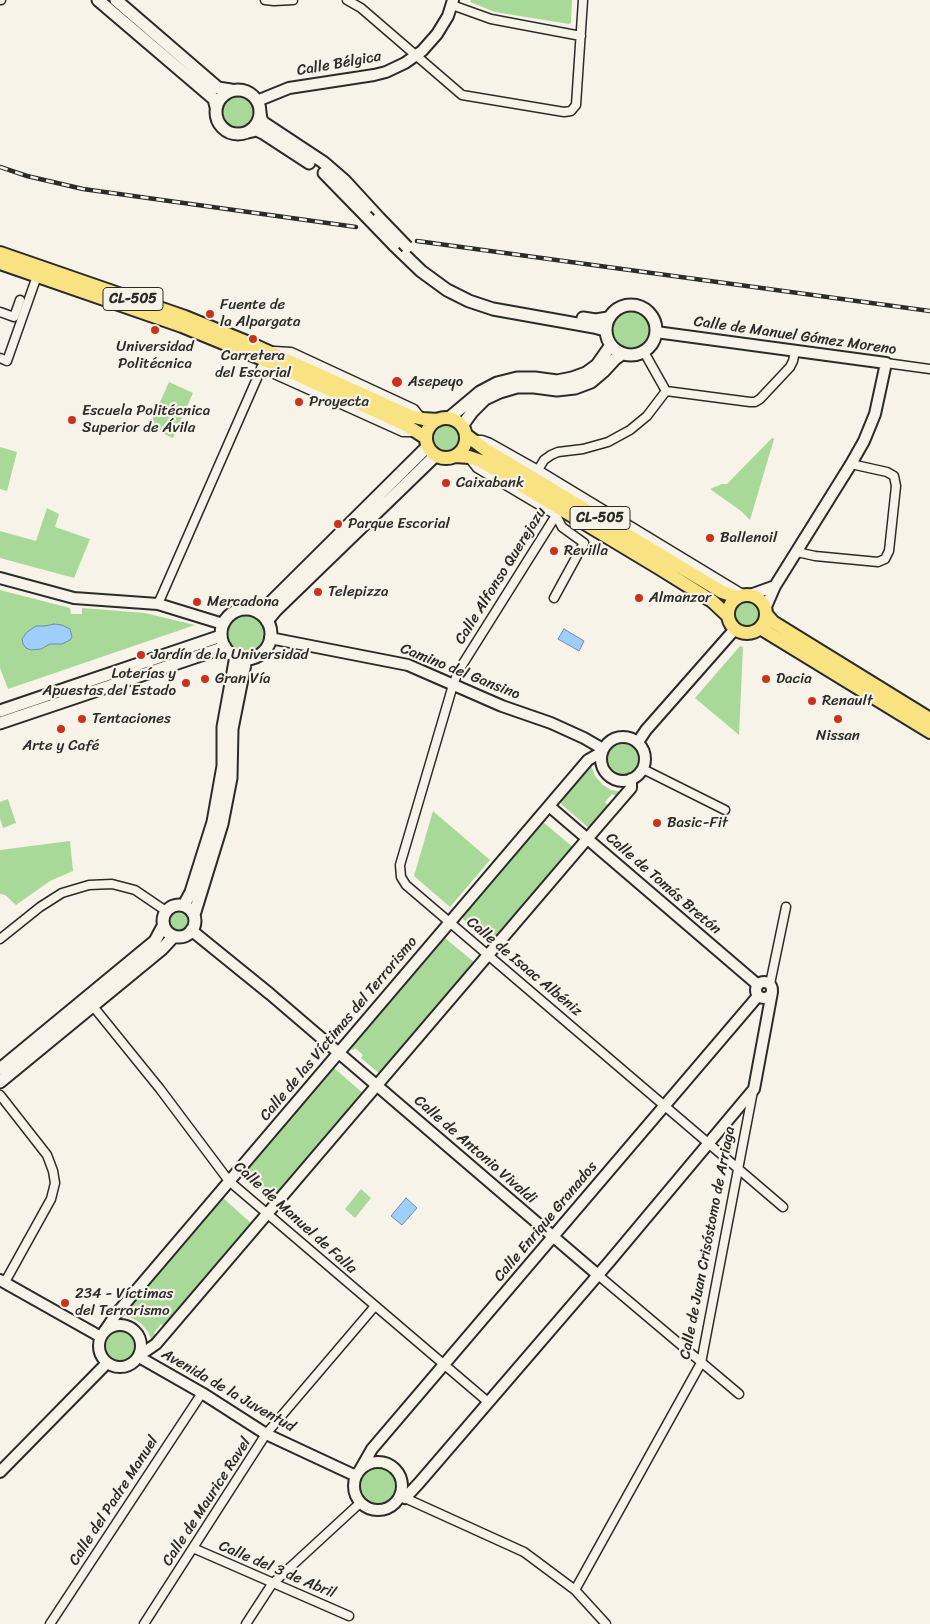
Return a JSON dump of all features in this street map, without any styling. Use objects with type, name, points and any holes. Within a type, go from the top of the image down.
[{"type":"main road","points":[[98,0],[214,99],[217,119],[224,129],[236,134],[257,130],[319,169],[421,271],[447,290],[492,309],[605,330]]},
{"type":"main road","points":[[116,0],[218,88],[246,91],[253,95],[259,106],[261,120],[264,123],[334,171],[426,266],[448,282],[472,295],[494,303],[596,320],[608,318]]},
{"type":"main road","points":[[216,106],[222,96],[231,90]]},
{"type":"main road","points":[[248,132],[257,124],[259,106]]},
{"type":"main road","name":"CL-505","points":[[0,253],[185,318],[263,359],[406,425],[445,458],[455,456],[469,457],[481,461],[558,512],[712,601],[727,615],[728,620],[735,629]]},
{"type":"main road","name":"CL-505","points":[[0,263],[182,326],[410,416],[423,419],[456,420],[486,450],[722,592],[760,600],[773,622],[930,719]]},
{"type":"main road","points":[[626,305],[642,307],[653,317],[656,332],[654,340],[644,352],[633,355],[622,354],[610,345],[607,338],[605,330],[608,318],[619,307],[626,305]]},
{"type":"main road","points":[[263,617],[413,476],[426,443],[429,427],[480,392],[497,383],[517,378],[557,381],[586,373],[597,365],[607,353],[610,345]]},
{"type":"main road","points":[[455,456],[464,447],[472,412],[485,399],[500,392],[517,388],[534,387],[557,390],[576,388],[591,382],[622,354]]},
{"type":"main road","points":[[727,615],[730,604],[744,596]]},
{"type":"main road","points":[[245,609],[263,617],[270,629],[270,638],[266,649],[252,658],[241,658],[229,652],[223,641],[223,624],[232,613],[245,609]]},
{"type":"main road","points":[[735,629],[744,633],[760,628],[765,619],[765,611]]},
{"type":"main road","points":[[760,628],[930,732]]},
{"type":"main road","points":[[0,712],[223,641]]},
{"type":"main road","points":[[0,723],[223,641]]},
{"type":"main road","points":[[184,905],[191,892],[213,822],[223,766],[223,727],[241,658]]},
{"type":"main road","points":[[194,915],[184,905],[174,905],[166,911],[162,920],[163,926],[174,936],[184,936],[192,930],[195,920],[194,915],[222,824],[231,778],[232,729],[241,658]]},
{"type":"main road","points":[[0,1069],[155,941],[163,926]]},
{"type":"main road","points":[[0,1082],[162,949],[174,936]]},
{"type":"street","points":[[265,0],[293,0]]},
{"type":"street","points":[[346,0],[356,2],[462,95],[568,112],[574,109],[576,105],[583,0]]},
{"type":"street","points":[[453,2],[490,19],[582,36]]},
{"type":"street","name":"Calle Bélgica","points":[[259,106],[289,88],[362,77],[386,72],[405,64],[417,56],[444,24],[453,2]]},
{"type":"street","points":[[3,360],[37,276]]},
{"type":"street","points":[[0,312],[14,317],[20,300]]},
{"type":"street","name":"Calle de Manuel Gómez Moreno","points":[[656,332],[930,369]]},
{"type":"street","points":[[666,391],[755,402],[790,368],[794,361],[795,351]]},
{"type":"street","points":[[0,352],[3,360]]},
{"type":"street","points":[[644,352],[666,391]]},
{"type":"street","points":[[158,604],[263,359]]},
{"type":"street","points":[[765,611],[775,586],[864,441],[875,414],[886,363]]},
{"type":"street","points":[[538,470],[544,460],[551,455],[608,442],[630,430],[647,416],[666,391]]},
{"type":"street","points":[[467,433],[490,443],[538,470],[744,596],[775,586]]},
{"type":"street","points":[[797,552],[815,556],[878,562],[886,559],[889,550],[896,486],[894,476],[886,472],[851,464]]},
{"type":"street","points":[[554,598],[584,543],[562,527],[558,512]]},
{"type":"street","name":"Calle Alfonso Querejazu","points":[[452,684],[558,512]]},
{"type":"street","points":[[0,578],[74,598],[158,604],[223,624]]},
{"type":"street","points":[[638,742],[646,730],[735,629]]},
{"type":"street","name":"Camino del Gansino","points":[[270,638],[408,665],[502,706],[551,723],[584,738],[603,751]]},
{"type":"street","name":"Calle de Isaac Albéniz","points":[[452,684],[400,865],[401,876],[406,885],[783,1207]]},
{"type":"street","points":[[627,737],[638,742],[645,754],[643,769],[631,779],[619,780],[608,774],[602,764],[603,751],[606,744],[616,738],[627,737]]},
{"type":"street","name":"Calle de las Víctimas del Terrorismo","points":[[102,1334],[117,1313],[588,760],[603,751]]},
{"type":"street","points":[[643,769],[725,810]]},
{"type":"street","points":[[140,1356],[142,1343],[140,1337],[131,1328],[119,1325],[112,1326],[102,1334],[99,1348],[103,1360],[114,1367],[121,1368],[134,1363],[156,1344],[631,788],[631,779]]},
{"type":"street","name":"Calle de Tomás Bretón","points":[[549,806],[758,985]]},
{"type":"street","points":[[0,939],[40,907],[62,893],[89,884],[112,884],[134,890],[166,911]]},
{"type":"street","name":"Calle de Juan Crisóstomo de Arriaga","points":[[575,1590],[701,1363],[754,1089],[786,907]]},
{"type":"street","name":"Calle de Antonio Vivaldi","points":[[192,930],[270,994],[738,1394]]},
{"type":"street","points":[[764,982],[771,988],[766,998],[758,996],[756,992],[758,985],[764,982]]},
{"type":"street","name":"Calle Enrique Granados","points":[[358,1473],[372,1449],[758,996]]},
{"type":"street","name":"Calle de Manuel de Falla","points":[[92,1005],[160,1089],[229,1181],[488,1402]]},
{"type":"street","points":[[747,1009],[759,1009],[764,1012],[767,1018]]},
{"type":"street","points":[[403,1496],[401,1480],[398,1474],[387,1464],[372,1462],[365,1465],[358,1473],[354,1490],[360,1503],[367,1507],[374,1510],[382,1510],[390,1507],[403,1496],[488,1402],[598,1275],[754,1089]]},
{"type":"street","points":[[0,1095],[47,1155],[55,1183],[51,1199],[2,1281],[102,1334]]},
{"type":"street","name":"Calle de Maurice Ravel","points":[[144,1624],[266,1434],[375,1306]]},
{"type":"street","name":"Avenida de la Juventud","points":[[140,1356],[266,1434],[358,1473]]},
{"type":"street","points":[[0,1472],[107,1363]]},
{"type":"street","name":"Calle del Padre Manuel","points":[[50,1624],[202,1393]]},
{"type":"street","points":[[403,1496],[524,1552],[575,1590],[606,1624]]},
{"type":"street","points":[[246,1624],[272,1584],[360,1503]]},
{"type":"street","name":"Calle del 3 de Abril","points":[[193,1548],[349,1616]]},
{"type":"green space","points":[[471,0],[572,0],[571,23],[495,12],[470,2]]},
{"type":"green space","points":[[238,97],[249,101],[253,112],[249,123],[238,127],[227,123],[223,112],[227,101]]},
{"type":"green space","points":[[631,310],[645,315],[650,329],[645,343],[631,348],[617,343],[612,329],[617,315]]},
{"type":"green space","points":[[169,382],[193,393],[173,438],[149,427]]},
{"type":"green space","points":[[447,424],[457,428],[461,438],[457,448],[447,452],[437,448],[433,438],[437,428]]},
{"type":"green space","points":[[772,438],[774,439],[750,520],[741,511],[710,489],[727,484]]},
{"type":"green space","points":[[0,447],[17,452],[7,491],[0,489]]},
{"type":"green space","points":[[47,508],[59,514],[55,527],[90,539],[74,578],[0,558],[0,531],[36,541]]},
{"type":"green space","points":[[0,590],[70,608],[71,614],[82,614],[82,608],[145,613],[195,625],[8,689],[0,668]]},
{"type":"green space","points":[[747,602],[756,605],[759,614],[756,623],[747,626],[738,623],[735,614],[738,605]]},
{"type":"green space","points":[[246,616],[253,617],[259,621],[263,627],[263,641],[259,647],[253,651],[246,652],[239,651],[233,647],[229,641],[228,634],[229,627],[233,621],[239,617]]},
{"type":"green space","points":[[740,646],[743,647],[739,735],[695,698]]},
{"type":"green space","points":[[623,740],[636,745],[641,758],[636,771],[623,776],[610,771],[605,758],[610,745]]},
{"type":"green space","points":[[591,766],[595,776],[603,785],[611,790],[622,792],[617,797],[612,794],[605,802],[609,806],[592,827],[589,828],[561,804],[562,800]]},
{"type":"green space","points":[[8,799],[16,823],[3,828],[0,818],[0,802]]},
{"type":"green space","points":[[433,811],[490,860],[450,907],[414,876]]},
{"type":"green space","points":[[543,822],[574,848],[491,944],[494,938],[482,929],[479,932],[463,919],[463,915]]},
{"type":"green space","points":[[70,841],[73,871],[50,881],[16,905],[5,895],[0,894],[0,850]]},
{"type":"green space","points":[[179,910],[186,913],[189,920],[186,927],[179,930],[172,927],[169,920],[172,913]]},
{"type":"green space","points":[[445,938],[475,963],[380,1074],[361,1058],[363,1055],[355,1048],[353,1050],[350,1048]]},
{"type":"green space","points":[[334,1068],[364,1094],[273,1199],[254,1182],[257,1179],[250,1172],[247,1174],[244,1172]]},
{"type":"green space","points":[[361,1189],[371,1198],[355,1218],[345,1209]]},
{"type":"green space","points":[[222,1197],[252,1224],[164,1326],[161,1324],[154,1333],[156,1336],[152,1341],[141,1323],[123,1315]]},
{"type":"green space","points":[[120,1330],[127,1331],[132,1335],[136,1340],[136,1354],[132,1359],[127,1363],[120,1364],[113,1363],[108,1359],[104,1354],[103,1347],[104,1340],[108,1335],[113,1331]]},
{"type":"green space","points":[[378,1468],[385,1469],[391,1473],[395,1479],[395,1493],[391,1499],[385,1503],[378,1504],[371,1503],[365,1499],[361,1493],[360,1486],[361,1479],[365,1473],[371,1469]]},
{"type":"water","points":[[54,624],[70,629],[72,637],[70,640],[62,644],[50,644],[41,649],[31,650],[23,644],[22,639],[27,632],[36,626]]},
{"type":"water","points":[[564,629],[584,641],[579,651],[558,639]]},
{"type":"water","points":[[406,1198],[417,1208],[402,1225],[391,1216]]},
{"type":"railway","points":[[0,167],[27,176],[83,189],[356,227]]},
{"type":"railway","points":[[417,241],[930,311]]},
{"type":"place","name":"Fuente de la Alpargata","points":[[210,314]]},
{"type":"place","name":"Universidad Politécnica","points":[[155,330]]},
{"type":"place","name":"Carretera del Escorial","points":[[253,339]]},
{"type":"place","name":"Asepeyo","points":[[397,382]]},
{"type":"place","name":"Proyecta","points":[[299,402]]},
{"type":"place","name":"Escuela Politécnica Superior de Ávila","points":[[72,420]]},
{"type":"place","name":"Caixabank","points":[[446,483]]},
{"type":"place","name":"Parque Escorial","points":[[338,524]]},
{"type":"place","name":"Ballenoil","points":[[710,538]]},
{"type":"place","name":"Revilla","points":[[554,551]]},
{"type":"place","name":"Telepizza","points":[[318,592]]},
{"type":"place","name":"Almanzor","points":[[639,598]]},
{"type":"place","name":"Mercadona","points":[[197,602]]},
{"type":"place","name":"Jardín de la Universidad","points":[[141,655]]},
{"type":"place","name":"Gran Vía","points":[[205,679]]},
{"type":"place","name":"Dacia","points":[[766,679]]},
{"type":"place","name":"Loterías y Apuestas del Estado","points":[[186,683]]},
{"type":"place","name":"Renault","points":[[812,701]]},
{"type":"place","name":"Tentaciones","points":[[82,719]]},
{"type":"place","name":"Nissan","points":[[838,719]]},
{"type":"place","name":"Arte y Café","points":[[61,729]]},
{"type":"place","name":"Basic-Fit","points":[[657,823]]},
{"type":"place","name":"234 - Víctimas del Terrorismo","points":[[65,1303]]}]
